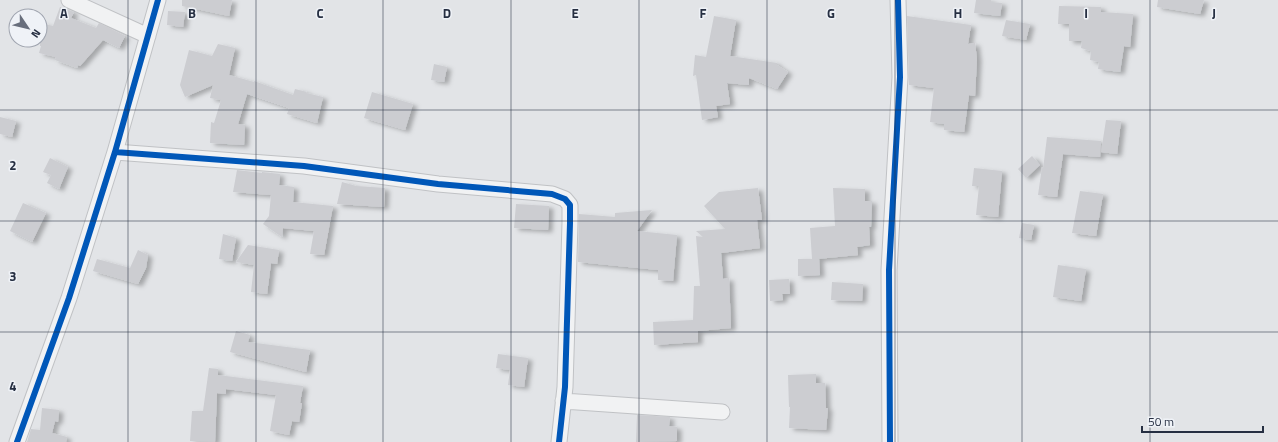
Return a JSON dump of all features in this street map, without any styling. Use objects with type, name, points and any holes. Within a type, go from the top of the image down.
[{"type":"street","points":[[69,0],[148,36]]},
{"type":"street","points":[[17,442],[69,298],[115,152],[158,0]]},
{"type":"street","points":[[890,442],[889,270],[900,77],[898,0]]},
{"type":"street","points":[[115,152],[304,166],[438,184],[552,194],[566,199],[570,205],[570,223],[565,387],[559,442]]},
{"type":"street","points":[[563,401],[722,412]]},
{"type":"building","points":[[182,0],[232,0],[229,16],[182,6]]},
{"type":"building","points":[[976,0],[991,0],[991,2],[1002,3],[1000,16],[974,13]]},
{"type":"building","points":[[1158,0],[1204,0],[1200,14],[1157,7]]},
{"type":"building","points":[[1059,6],[1101,7],[1101,12],[1133,14],[1130,47],[1124,46],[1120,72],[1098,69],[1099,62],[1090,60],[1091,51],[1081,48],[1082,41],[1069,41],[1069,24],[1058,24]]},
{"type":"building","points":[[60,7],[74,12],[71,18],[96,28],[99,23],[125,36],[119,48],[103,40],[80,66],[78,65],[77,68],[55,60],[56,57],[39,53],[40,48],[48,48],[48,25],[53,26]]},
{"type":"building","points":[[168,11],[185,12],[183,27],[167,25]]},
{"type":"building","points":[[714,16],[736,20],[730,56],[777,63],[777,65],[788,72],[777,89],[749,78],[749,85],[727,83],[730,104],[716,106],[718,117],[702,120],[696,75],[693,76],[695,55],[706,57]]},
{"type":"building","points":[[907,16],[971,25],[968,44],[975,43],[977,59],[975,96],[969,95],[964,132],[944,130],[944,124],[930,122],[934,88],[909,85]]},
{"type":"building","points":[[1006,20],[1030,24],[1026,40],[1002,36]]},
{"type":"building","points":[[218,44],[235,48],[229,75],[254,81],[293,95],[295,89],[323,97],[317,123],[287,114],[289,108],[247,94],[238,124],[245,125],[244,145],[210,143],[211,122],[214,123],[221,100],[210,98],[213,85],[185,97],[180,85],[189,50],[212,56]]},
{"type":"building","points":[[434,64],[447,67],[444,82],[431,80]]},
{"type":"building","points":[[372,92],[413,104],[405,130],[364,118]]},
{"type":"building","points":[[0,117],[16,121],[12,137],[0,134]]},
{"type":"building","points":[[1106,120],[1121,121],[1117,154],[1101,152]]},
{"type":"building","points":[[1047,137],[1101,141],[1100,157],[1063,154],[1057,197],[1038,195]]},
{"type":"building","points":[[1032,156],[1040,165],[1026,178],[1018,169]]},
{"type":"building","points":[[50,158],[68,167],[59,189],[47,183],[51,175],[43,172]]},
{"type":"building","points":[[974,168],[1002,171],[998,217],[976,215],[979,186],[972,186]]},
{"type":"building","points":[[237,170],[280,174],[279,185],[294,187],[293,202],[333,206],[324,255],[310,254],[314,231],[283,228],[282,237],[263,224],[269,216],[271,195],[233,192]]},
{"type":"building","points":[[342,182],[356,186],[385,188],[384,207],[337,204]]},
{"type":"building","points":[[758,188],[762,220],[757,220],[760,248],[721,253],[723,279],[729,278],[731,328],[698,331],[698,342],[654,345],[653,322],[693,320],[694,286],[700,286],[696,236],[703,237],[696,231],[725,229],[704,206],[719,192]]},
{"type":"building","points":[[833,188],[865,189],[865,201],[872,201],[871,227],[869,227],[870,245],[857,247],[858,255],[817,259],[819,259],[820,275],[798,276],[798,259],[812,259],[810,228],[835,226]]},
{"type":"building","points":[[1080,191],[1103,194],[1096,236],[1072,233]]},
{"type":"building","points":[[23,203],[46,213],[32,242],[10,231]]},
{"type":"building","points":[[516,204],[549,206],[548,230],[514,228]]},
{"type":"building","points":[[652,210],[637,231],[677,235],[673,281],[658,280],[658,270],[578,262],[579,214],[615,217],[615,213]]},
{"type":"building","points":[[1022,223],[1034,225],[1031,240],[1019,238]]},
{"type":"building","points":[[223,234],[236,238],[232,261],[219,259]]},
{"type":"building","points":[[248,245],[279,250],[277,264],[271,263],[267,294],[251,292],[254,265],[236,262]]},
{"type":"building","points":[[138,250],[148,255],[146,268],[138,284],[93,271],[97,259],[130,268]]},
{"type":"building","points":[[1058,265],[1086,269],[1081,301],[1053,297]]},
{"type":"building","points":[[789,279],[790,294],[782,294],[783,300],[770,301],[769,280]]},
{"type":"building","points":[[832,282],[863,284],[862,301],[831,300]]},
{"type":"building","points":[[236,331],[250,335],[248,342],[310,350],[306,372],[230,352]]},
{"type":"building","points":[[498,354],[528,358],[524,387],[508,385],[510,370],[496,368]]},
{"type":"building","points":[[209,368],[218,369],[218,375],[303,386],[299,422],[292,421],[289,435],[270,431],[276,395],[226,389],[226,394],[217,393],[215,442],[190,441],[192,411],[203,411]]},
{"type":"building","points":[[816,374],[816,383],[825,383],[826,408],[828,408],[826,430],[789,428],[790,407],[788,375]]},
{"type":"building","points":[[42,408],[59,410],[58,422],[55,421],[52,433],[67,437],[66,442],[27,442],[31,429],[40,430]]},
{"type":"building","points":[[637,415],[670,417],[669,426],[677,427],[677,441],[636,442]]},
{"type":"cycle path","points":[[17,442],[69,298],[115,152],[158,0]]},
{"type":"cycle path","points":[[890,442],[889,270],[900,77],[898,0]]},
{"type":"cycle path","points":[[115,152],[304,166],[438,184],[552,194],[565,199],[570,205],[570,223],[565,387],[559,442]]}]
